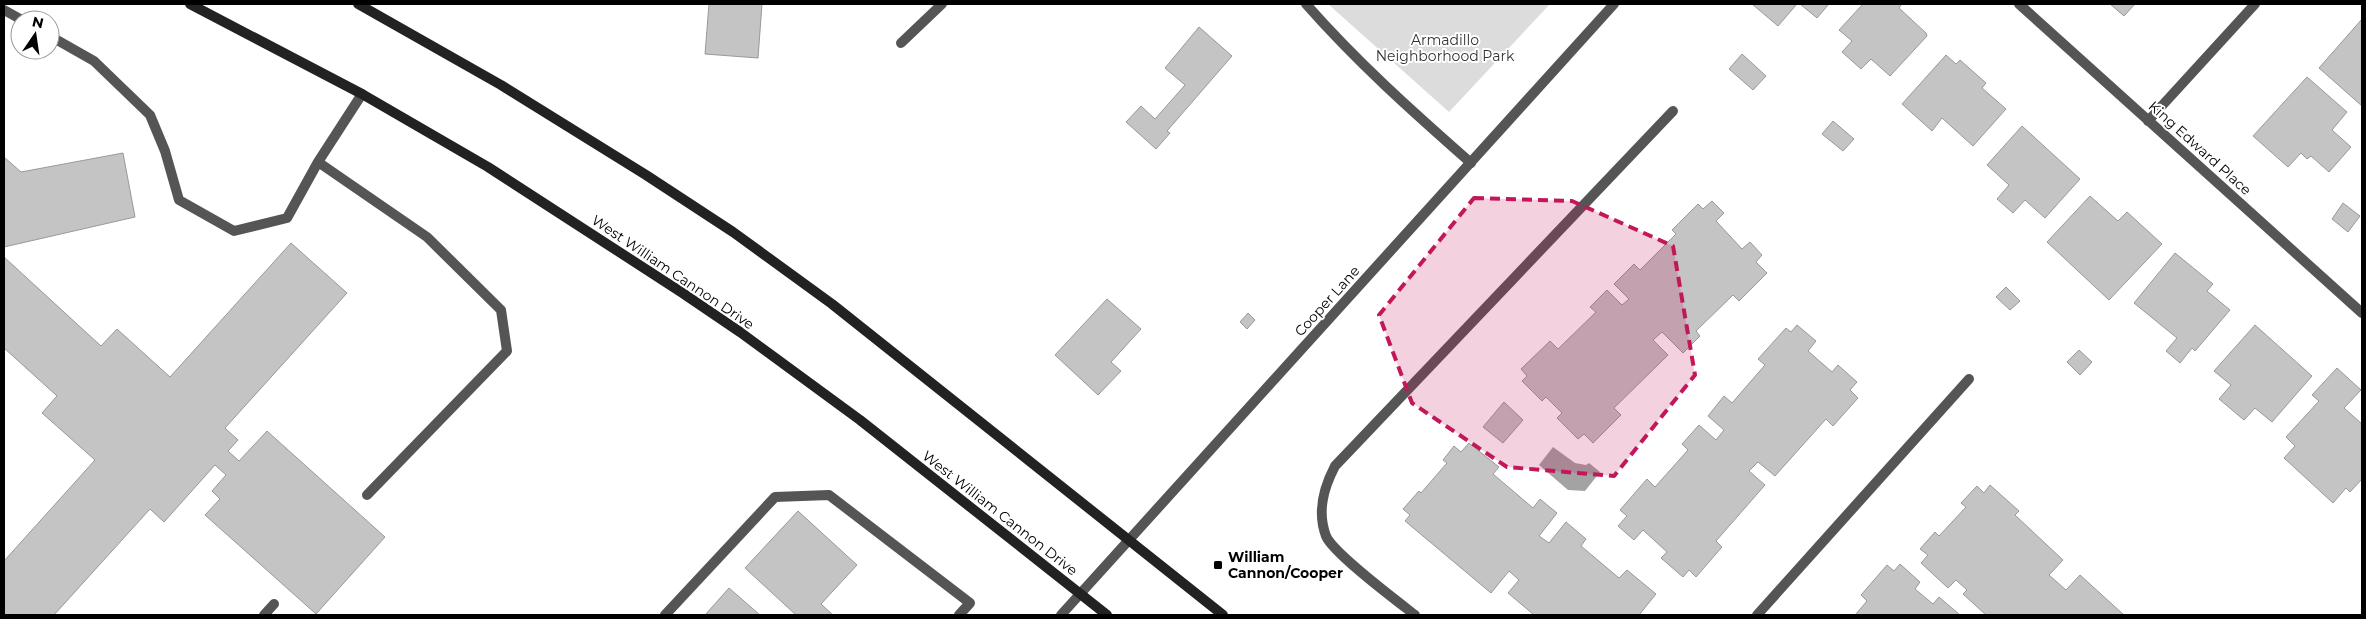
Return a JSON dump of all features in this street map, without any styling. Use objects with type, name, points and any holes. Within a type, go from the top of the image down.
[{"type":"main road","name":"West William Cannon Drive","points":[[190,4],[362,94],[488,167],[740,332],[860,420],[1107,615]]},
{"type":"main road","points":[[358,4],[501,85],[638,170],[733,232],[832,304],[1130,539],[1223,615]]},
{"type":"street","points":[[901,43],[942,4]]},
{"type":"street","points":[[1306,4],[1345,48],[1392,93],[1471,163]]},
{"type":"street","name":"Cooper Lane","points":[[1061,615],[1614,4]]},
{"type":"street","name":"King Edward Place","points":[[2019,4],[2362,313]]},
{"type":"street","points":[[2148,121],[2255,4]]},
{"type":"street","points":[[60,42],[94,61],[150,115],[165,151],[179,200],[234,231],[287,218],[318,162],[362,94]]},
{"type":"street","points":[[1415,615],[1347,559],[1327,538],[1321,516],[1327,481],[1335,466],[1673,111]]},
{"type":"street","points":[[318,162],[434,243],[501,310],[507,351],[368,495]]},
{"type":"street","points":[[1756,615],[1969,379]]},
{"type":"street","points":[[665,615],[775,498],[829,495],[970,603],[959,615]]},
{"type":"street","points":[[264,615],[274,604]]},
{"type":"highlighted area","points":[[1474,198],[1572,201],[1673,246],[1695,375],[1614,476],[1507,467],[1412,403],[1379,315]]},
{"type":"green space","name":"Armadillo Neighborhood Park","points":[[1328,4],[1550,4],[1449,112]]},
{"type":"shaded area","points":[[1553,447],[1575,463],[1586,465],[1589,463],[1600,472],[1585,491],[1568,490],[1539,465]]},
{"type":"building","points":[[709,4],[762,4],[758,58],[705,54]]},
{"type":"building","points":[[1752,4],[1797,4],[1778,26]]},
{"type":"building","points":[[1800,4],[1829,4],[1817,18]]},
{"type":"building","points":[[1863,4],[1900,4],[1899,8],[1926,33],[1927,36],[1890,76],[1871,59],[1861,69],[1842,52],[1852,41],[1839,30]]},
{"type":"building","points":[[2110,4],[2135,4],[2124,16]]},
{"type":"building","points":[[2362,19],[2362,106],[2319,68]]},
{"type":"building","points":[[1199,27],[1232,56],[1167,131],[1170,133],[1156,149],[1126,122],[1141,106],[1155,119],[1185,85],[1165,68]]},
{"type":"building","points":[[1742,54],[1766,76],[1753,90],[1729,69]]},
{"type":"building","points":[[1946,55],[1956,64],[1960,60],[1986,83],[1982,88],[2006,109],[1973,146],[1942,118],[1932,131],[1902,104]]},
{"type":"building","points":[[2307,77],[2347,112],[2332,130],[2351,147],[2329,172],[2311,156],[2307,159],[2301,153],[2288,167],[2253,136]]},
{"type":"building","points":[[1833,121],[1854,139],[1843,151],[1822,134]]},
{"type":"building","points":[[2022,126],[2080,179],[2045,218],[2025,200],[2013,213],[1997,199],[2009,185],[1987,165]]},
{"type":"building","points":[[123,153],[135,217],[4,247],[4,157],[21,172]]},
{"type":"building","points":[[2090,196],[2118,221],[2127,212],[2162,244],[2109,300],[2047,242]]},
{"type":"building","points":[[1712,201],[1724,213],[1716,221],[1742,249],[1750,242],[1762,255],[1756,262],[1767,273],[1739,301],[1733,295],[1696,331],[1700,336],[1683,353],[1662,332],[1653,340],[1668,355],[1614,408],[1621,415],[1593,443],[1584,434],[1578,439],[1557,418],[1562,413],[1546,397],[1542,401],[1522,381],[1527,376],[1521,369],[1550,341],[1558,349],[1596,312],[1590,307],[1607,290],[1622,305],[1629,299],[1614,284],[1634,264],[1640,270],[1676,234],[1672,230],[1698,204],[1703,209]]},
{"type":"building","points":[[2343,203],[2360,216],[2348,232],[2332,219]]},
{"type":"building","points":[[291,243],[347,293],[225,428],[238,440],[228,451],[239,461],[267,431],[385,537],[316,614],[205,515],[220,499],[212,491],[226,475],[215,465],[164,522],[150,509],[54,615],[4,615],[4,561],[95,460],[42,413],[57,396],[4,348],[4,257],[101,346],[117,329],[170,377]]},
{"type":"building","points":[[2175,253],[2213,284],[2207,291],[2230,310],[2195,351],[2192,348],[2180,363],[2166,351],[2177,338],[2134,303]]},
{"type":"building","points":[[2006,287],[2020,301],[2010,310],[1996,297]]},
{"type":"building","points":[[1107,299],[1141,329],[1111,362],[1121,371],[1098,395],[1055,355]]},
{"type":"building","points":[[1248,313],[1255,320],[1247,329],[1240,322]]},
{"type":"building","points":[[1797,325],[1816,341],[1808,351],[1832,372],[1838,365],[1857,382],[1850,390],[1858,398],[1833,426],[1826,419],[1775,476],[1758,462],[1749,471],[1765,485],[1716,541],[1722,547],[1696,577],[1689,570],[1683,577],[1661,558],[1667,552],[1643,530],[1634,540],[1618,526],[1627,516],[1620,510],[1647,479],[1655,487],[1688,450],[1682,444],[1699,425],[1716,440],[1724,430],[1708,416],[1724,396],[1732,403],[1765,365],[1758,359],[1786,328],[1791,332]]},
{"type":"building","points":[[2255,325],[2312,376],[2272,422],[2255,408],[2244,420],[2219,399],[2231,385],[2214,371]]},
{"type":"building","points":[[2079,350],[2092,362],[2080,375],[2067,362]]},
{"type":"building","points":[[2337,368],[2361,390],[2344,408],[2362,424],[2362,479],[2350,492],[2346,488],[2333,503],[2284,458],[2295,446],[2286,437],[2319,401],[2312,395]]},
{"type":"building","points":[[1504,402],[1523,420],[1503,443],[1483,427]]},
{"type":"building","points":[[1469,443],[1499,467],[1493,474],[1533,508],[1540,499],[1557,513],[1539,536],[1549,543],[1566,522],[1586,539],[1581,546],[1619,578],[1627,570],[1656,594],[1639,615],[1534,615],[1508,593],[1519,580],[1509,571],[1491,593],[1405,521],[1410,515],[1403,509],[1419,491],[1421,493],[1447,463],[1443,460],[1454,446],[1461,452]]},
{"type":"building","points":[[1990,485],[2019,511],[2015,515],[2063,560],[2049,575],[2066,590],[2080,575],[2124,615],[1986,615],[1963,594],[1967,590],[1956,580],[1948,588],[1921,563],[1928,555],[1920,549],[1935,532],[1939,536],[1966,507],[1961,503],[1977,486],[1984,493]]},
{"type":"building","points":[[798,511],[857,565],[821,604],[833,615],[796,615],[745,568]]},
{"type":"building","points":[[1900,564],[1920,582],[1915,589],[1933,604],[1939,597],[1960,615],[1855,615],[1867,601],[1861,595],[1887,565],[1894,571]]},
{"type":"building","points":[[729,588],[760,615],[705,615]]},
{"type":"place","name":"William Cannon/Cooper","points":[[1218,565]]}]
